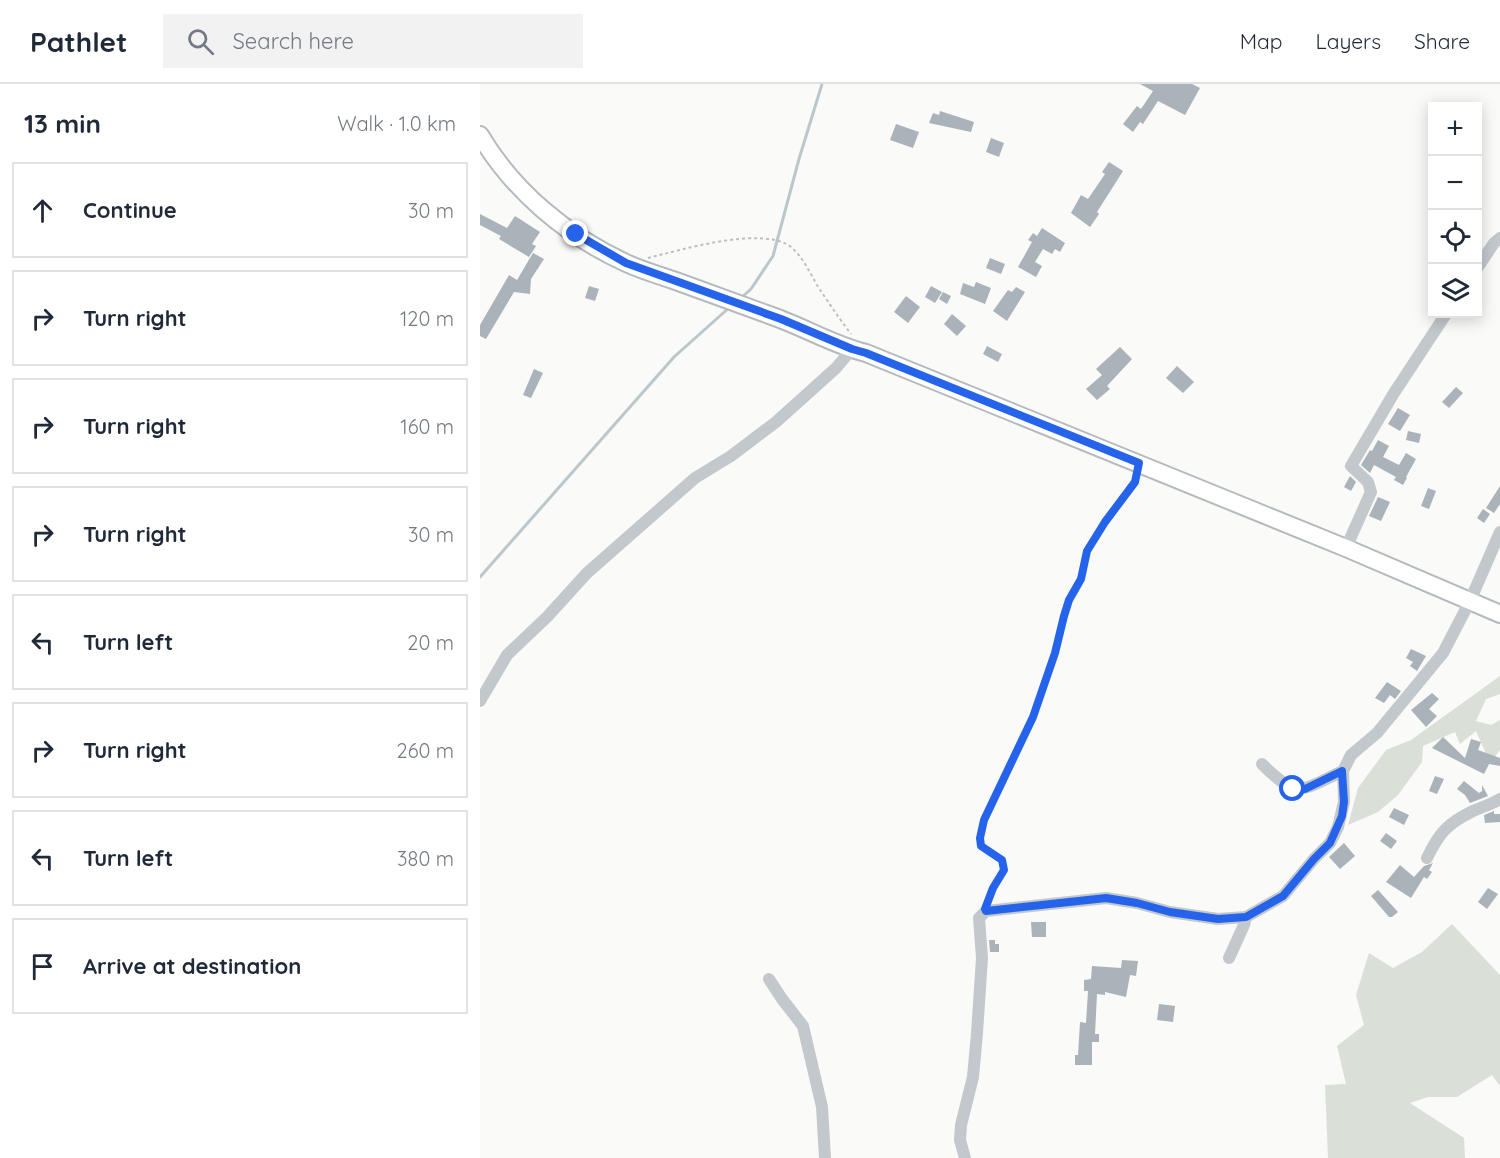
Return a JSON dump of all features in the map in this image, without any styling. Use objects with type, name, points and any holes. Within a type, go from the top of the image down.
[{"type":"main road","points":[[480,135],[488,149],[511,177],[544,211],[576,234],[626,263],[852,342],[866,353],[1346,548],[1500,614]]},
{"type":"street","points":[[1480,264],[1500,238]]},
{"type":"street","points":[[1346,548],[1371,492],[1368,482],[1351,466],[1394,393],[1443,318]]},
{"type":"street","points":[[480,701],[507,655],[547,617],[587,573],[694,478],[731,456],[776,422],[836,368],[852,342]]},
{"type":"street","points":[[965,1158],[960,1140],[961,1125],[973,1077],[977,1033],[982,958],[979,918],[986,911],[1106,898],[1207,918],[1246,917],[1283,896],[1330,843],[1342,816],[1344,802],[1342,771],[1351,754],[1377,733],[1443,652],[1470,601],[1500,532]]},
{"type":"street","points":[[1262,764],[1281,782],[1293,789],[1305,789],[1342,771]]},
{"type":"street","points":[[1427,858],[1436,838],[1447,826],[1472,811],[1500,799]]},
{"type":"street","points":[[1229,958],[1246,917]]},
{"type":"street","points":[[769,980],[803,1026],[822,1107],[825,1158]]},
{"type":"path","points":[[626,263],[710,243],[753,238],[777,241],[790,247],[801,258],[852,342]]},
{"type":"path","points":[[986,911],[993,888],[1004,870],[1002,860],[981,846],[980,838],[984,820],[1033,717],[1055,653],[1069,600],[1081,579],[1087,551],[1135,482],[1139,463]]},
{"type":"shaded area","points":[[1500,676],[1500,694],[1486,699],[1476,721],[1491,725],[1500,720],[1500,750],[1490,763],[1476,731],[1460,744],[1455,732],[1423,746],[1422,762],[1398,795],[1378,812],[1348,825],[1358,788],[1386,750],[1411,740]]},
{"type":"shaded area","points":[[1452,924],[1500,975],[1500,1086],[1492,1075],[1457,1097],[1428,1097],[1410,1103],[1464,1138],[1465,1158],[1328,1158],[1325,1085],[1346,1084],[1337,1046],[1364,1025],[1356,995],[1369,953],[1393,968],[1422,952]]},
{"type":"building","points":[[1140,84],[1192,84],[1200,88],[1185,115],[1158,101],[1143,124],[1140,122],[1133,132],[1123,124],[1137,106],[1141,109],[1153,91]]},
{"type":"building","points":[[940,111],[974,122],[971,132],[929,123],[933,113],[939,115]]},
{"type":"building","points":[[896,124],[919,132],[913,148],[890,140]]},
{"type":"building","points":[[991,138],[1004,143],[999,157],[986,152]]},
{"type":"building","points":[[1109,162],[1123,171],[1090,227],[1071,213],[1081,195],[1088,199],[1105,174],[1102,172]]},
{"type":"building","points":[[480,214],[507,228],[515,216],[540,232],[532,244],[536,246],[529,257],[499,239],[501,236],[480,225]]},
{"type":"building","points":[[1042,228],[1065,243],[1060,252],[1055,249],[1052,254],[1043,249],[1035,262],[1042,266],[1036,277],[1018,267],[1032,242],[1028,240],[1033,233],[1037,236]]},
{"type":"building","points":[[533,253],[544,259],[531,279],[530,294],[514,292],[486,339],[480,336],[480,325],[509,275],[517,280]]},
{"type":"building","points":[[990,258],[1005,264],[1001,274],[986,268]]},
{"type":"building","points":[[976,282],[991,288],[985,304],[960,294],[963,283],[974,287]]},
{"type":"building","points":[[589,286],[599,289],[595,301],[585,298]]},
{"type":"building","points":[[931,286],[942,292],[935,303],[925,297]]},
{"type":"building","points":[[1016,287],[1025,292],[1007,321],[993,311],[1008,290],[1012,292]]},
{"type":"building","points":[[943,292],[951,296],[947,304],[939,299]]},
{"type":"building","points":[[906,296],[920,307],[908,323],[894,312]]},
{"type":"building","points":[[952,314],[966,326],[957,336],[944,324]]},
{"type":"building","points":[[987,346],[1002,354],[998,362],[983,354]]},
{"type":"building","points":[[1120,347],[1132,359],[1107,386],[1110,389],[1097,400],[1086,389],[1102,375],[1096,369]]},
{"type":"building","points":[[1177,366],[1194,382],[1183,393],[1166,378]]},
{"type":"building","points":[[534,369],[543,373],[531,398],[523,395]]},
{"type":"building","points":[[1456,387],[1463,393],[1449,408],[1442,402]]},
{"type":"building","points":[[1398,408],[1410,415],[1400,431],[1388,424]]},
{"type":"building","points":[[1408,431],[1421,434],[1419,443],[1406,440]]},
{"type":"building","points":[[1378,440],[1389,446],[1383,457],[1399,465],[1406,453],[1416,459],[1403,485],[1394,480],[1396,477],[1374,465],[1370,473],[1361,465]]},
{"type":"building","points":[[1350,476],[1356,482],[1351,491],[1344,487]]},
{"type":"building","points":[[1500,486],[1500,504],[1494,513],[1486,508]]},
{"type":"building","points":[[1428,488],[1436,491],[1429,509],[1421,506]]},
{"type":"building","points":[[1378,497],[1390,502],[1381,521],[1369,516]]},
{"type":"building","points":[[1483,509],[1490,514],[1484,523],[1477,518]]},
{"type":"building","points":[[1411,649],[1426,656],[1417,671],[1410,666],[1413,662],[1406,658]]},
{"type":"building","points":[[1387,682],[1401,691],[1395,699],[1390,695],[1384,703],[1375,698]]},
{"type":"building","points":[[1432,693],[1439,699],[1429,709],[1437,716],[1426,727],[1411,710]]},
{"type":"building","points":[[1443,737],[1465,758],[1471,739],[1481,742],[1478,750],[1500,758],[1500,766],[1489,764],[1484,774],[1432,748]]},
{"type":"building","points":[[1435,776],[1444,779],[1437,794],[1429,791]]},
{"type":"building","points":[[1464,781],[1479,793],[1482,791],[1482,785],[1488,796],[1470,803],[1457,789]]},
{"type":"building","points":[[1394,808],[1409,815],[1404,825],[1389,817]]},
{"type":"building","points":[[1494,811],[1494,814],[1500,814],[1500,822],[1485,823],[1484,815]]},
{"type":"building","points":[[1386,833],[1397,841],[1391,849],[1380,841]]},
{"type":"building","points":[[1344,843],[1355,856],[1340,869],[1329,857]]},
{"type":"building","points":[[1433,863],[1429,870],[1432,872],[1427,879],[1424,877],[1411,898],[1386,882],[1400,865],[1414,877],[1424,866]]},
{"type":"building","points":[[1488,888],[1498,894],[1487,909],[1478,902]]},
{"type":"building","points":[[1378,890],[1398,912],[1392,917],[1389,917],[1371,896]]},
{"type":"building","points":[[1031,922],[1046,922],[1046,937],[1032,937]]},
{"type":"building","points":[[989,940],[995,940],[995,944],[999,944],[999,952],[990,952]]},
{"type":"building","points":[[1122,960],[1138,961],[1136,976],[1130,975],[1126,997],[1105,992],[1105,995],[1097,994],[1095,1034],[1099,1034],[1099,1042],[1092,1042],[1092,1065],[1075,1065],[1075,1055],[1078,1055],[1080,1022],[1086,1023],[1088,991],[1084,991],[1084,980],[1091,979],[1092,966],[1121,968]]},
{"type":"building","points":[[1159,1004],[1175,1006],[1173,1022],[1157,1020]]},
{"type":"waterway","points":[[741,298],[751,289],[773,256],[822,84]]},
{"type":"waterway","points":[[480,577],[674,357],[731,306]]},
{"type":"route","points":[[576,234],[626,263],[781,319],[1139,463],[1135,482],[1087,551],[1081,579],[1069,600],[1055,653],[1033,717],[984,820],[980,838],[981,846],[1002,860],[1004,870],[993,888],[986,911],[1070,904],[1106,898],[1170,912],[1218,919],[1246,917],[1283,896],[1330,843],[1338,827],[1344,802],[1342,771],[1305,789],[1293,789]]}]
